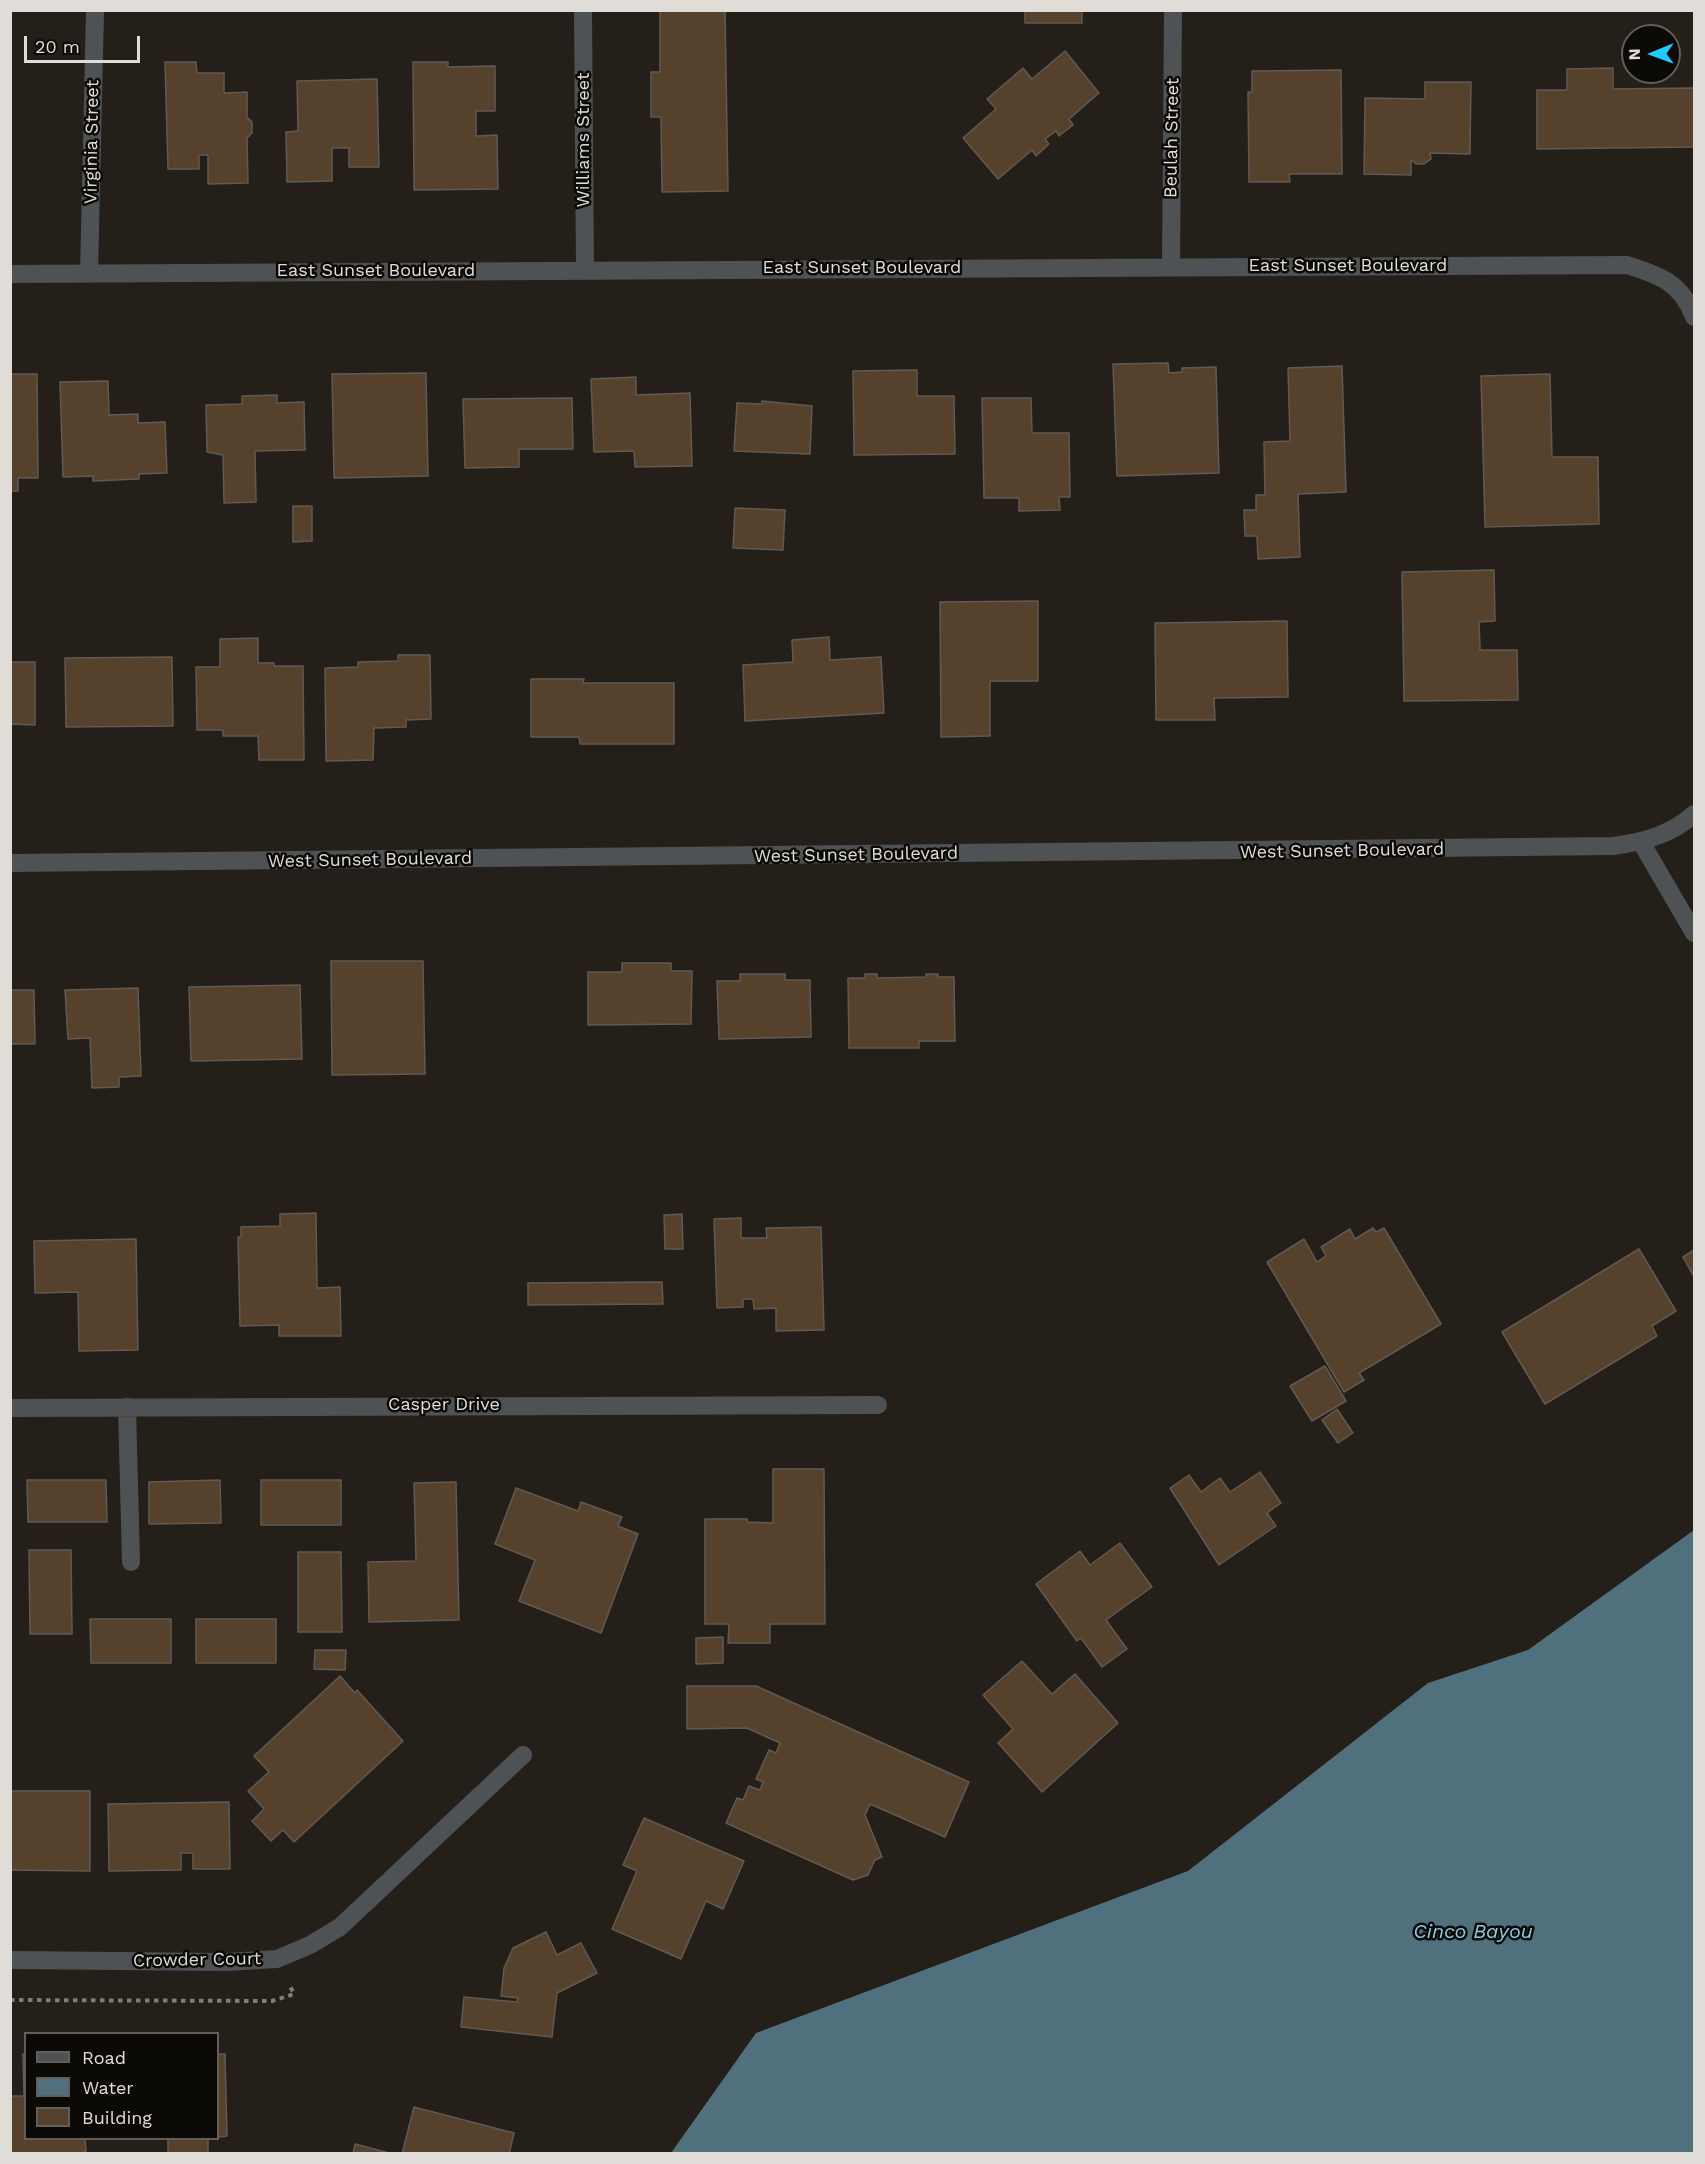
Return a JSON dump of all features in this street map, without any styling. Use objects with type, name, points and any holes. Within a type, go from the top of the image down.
[{"type":"street","name":"Virginia Street","points":[[89,274],[94,10]]},
{"type":"street","name":"Williams Street","points":[[583,10],[585,270]]},
{"type":"street","name":"Beulah Street","points":[[1171,267],[1173,10]]},
{"type":"street","name":"East Sunset Boulevard","points":[[10,274],[1627,265],[1661,276],[1681,292],[1694,315]]},
{"type":"street","name":"West Sunset Boulevard","points":[[10,863],[1613,846],[1641,842],[1672,831],[1695,814]]},
{"type":"street","points":[[1641,842],[1695,933]]},
{"type":"street","name":"Casper Drive","points":[[10,1408],[878,1405]]},
{"type":"street","points":[[128,1407],[131,1562]]},
{"type":"street","name":"Crowder Court","points":[[10,1960],[226,1962],[277,1959],[310,1945],[340,1927],[523,1755]]},
{"type":"path","points":[[10,2000],[272,2001],[294,1994],[277,1959]]},
{"type":"water","name":"Cinco Bayou","points":[[1694,1530],[1694,2153],[671,2153],[756,2033],[1188,1871],[1428,1683],[1528,1650]]},
{"type":"building","points":[[660,10],[725,10],[728,191],[662,192],[661,117],[651,117],[651,72],[660,72]]},
{"type":"building","points":[[1025,10],[1082,10],[1082,23],[1025,23]]},
{"type":"building","points":[[1065,51],[1099,93],[1069,119],[1073,125],[1059,136],[1056,131],[1045,139],[1049,144],[1036,156],[1032,150],[998,179],[963,138],[996,109],[987,99],[1023,68],[1032,79]]},
{"type":"building","points":[[165,62],[196,62],[197,73],[224,73],[224,93],[247,92],[247,117],[252,122],[252,133],[247,138],[248,183],[208,184],[208,155],[199,155],[199,169],[168,169]]},
{"type":"building","points":[[413,62],[448,62],[448,67],[495,66],[495,111],[476,111],[476,136],[497,135],[498,189],[414,190]]},
{"type":"building","points":[[1613,68],[1613,89],[1694,88],[1694,147],[1537,149],[1537,90],[1567,90],[1567,69]]},
{"type":"building","points":[[1341,70],[1342,174],[1289,174],[1290,182],[1249,182],[1248,92],[1252,92],[1252,71]]},
{"type":"building","points":[[377,79],[379,167],[349,167],[349,148],[332,148],[332,181],[287,182],[286,132],[298,131],[297,81]]},
{"type":"building","points":[[1425,82],[1471,82],[1470,154],[1430,153],[1431,159],[1424,164],[1416,164],[1411,160],[1411,175],[1364,174],[1365,98],[1425,99]]},
{"type":"building","points":[[1168,363],[1169,373],[1182,372],[1182,368],[1216,367],[1219,473],[1117,476],[1113,364]]},
{"type":"building","points":[[1342,366],[1346,492],[1298,494],[1300,557],[1258,559],[1257,536],[1245,536],[1244,510],[1256,510],[1256,495],[1265,495],[1264,442],[1290,441],[1288,368]]},
{"type":"building","points":[[917,370],[917,396],[954,396],[955,454],[854,455],[853,371]]},
{"type":"building","points":[[426,373],[428,476],[334,478],[332,374]]},
{"type":"building","points":[[10,374],[37,374],[38,478],[18,478],[18,491],[10,491]]},
{"type":"building","points":[[1550,374],[1552,457],[1598,457],[1599,524],[1485,527],[1481,376]]},
{"type":"building","points":[[636,377],[636,395],[690,393],[692,466],[635,467],[634,451],[594,452],[591,379]]},
{"type":"building","points":[[108,381],[109,415],[138,414],[138,423],[165,422],[167,473],[139,474],[139,479],[93,481],[93,476],[63,477],[60,382]]},
{"type":"building","points":[[277,395],[277,403],[304,402],[305,450],[255,451],[256,502],[224,503],[223,455],[207,452],[206,405],[242,404],[242,396]]},
{"type":"building","points":[[572,398],[573,449],[519,449],[519,467],[465,468],[463,399]]},
{"type":"building","points":[[982,398],[1031,398],[1032,433],[1069,433],[1070,497],[1059,497],[1060,510],[1019,511],[1019,498],[984,498]]},
{"type":"building","points":[[762,401],[812,406],[810,454],[734,451],[737,403],[762,404]]},
{"type":"building","points":[[293,506],[312,506],[312,541],[293,542]]},
{"type":"building","points":[[735,508],[785,510],[783,550],[733,548]]},
{"type":"building","points":[[1494,570],[1495,621],[1479,622],[1480,650],[1517,650],[1518,700],[1404,701],[1402,572]]},
{"type":"building","points":[[1038,601],[1038,681],[990,681],[990,736],[941,737],[940,602]]},
{"type":"building","points":[[1287,621],[1288,697],[1214,698],[1215,720],[1156,720],[1155,623]]},
{"type":"building","points":[[829,637],[830,660],[881,657],[884,713],[745,721],[743,665],[793,662],[792,640]]},
{"type":"building","points":[[258,638],[258,663],[274,663],[274,666],[303,666],[304,760],[259,760],[258,736],[223,736],[223,730],[197,730],[196,667],[220,667],[220,639]]},
{"type":"building","points":[[398,655],[430,655],[431,719],[406,720],[406,727],[374,728],[373,760],[326,761],[325,668],[358,667],[358,662],[398,661]]},
{"type":"building","points":[[172,657],[173,726],[66,727],[65,658]]},
{"type":"building","points":[[10,662],[35,662],[35,725],[10,724]]},
{"type":"building","points":[[531,679],[584,679],[583,683],[674,683],[674,744],[580,744],[579,737],[531,737]]},
{"type":"building","points":[[331,961],[423,961],[425,1074],[332,1075]]},
{"type":"building","points":[[622,963],[671,963],[671,971],[692,971],[691,1024],[588,1025],[588,972],[622,972]]},
{"type":"building","points":[[740,974],[785,974],[785,980],[810,980],[811,1037],[719,1039],[717,981],[740,981]]},
{"type":"building","points":[[865,974],[877,974],[877,978],[926,977],[926,974],[954,977],[955,1041],[919,1041],[919,1048],[849,1048],[848,978],[865,978]]},
{"type":"building","points":[[300,985],[302,1059],[191,1061],[189,987]]},
{"type":"building","points":[[138,988],[141,1076],[119,1077],[119,1087],[92,1088],[90,1038],[68,1039],[65,990]]},
{"type":"building","points":[[10,990],[34,990],[35,1044],[10,1044]]},
{"type":"building","points":[[316,1213],[317,1288],[340,1287],[341,1336],[279,1336],[279,1325],[240,1326],[238,1237],[241,1237],[241,1227],[280,1226],[280,1214]]},
{"type":"building","points":[[682,1214],[683,1249],[665,1249],[664,1215]]},
{"type":"building","points":[[741,1218],[741,1238],[767,1238],[766,1228],[821,1227],[824,1330],[776,1331],[776,1308],[754,1309],[753,1299],[743,1299],[743,1307],[717,1308],[714,1219]]},
{"type":"building","points":[[1373,1228],[1376,1232],[1384,1228],[1441,1324],[1359,1373],[1364,1380],[1344,1392],[1267,1262],[1304,1239],[1317,1262],[1326,1256],[1321,1247],[1350,1229],[1355,1239]]},
{"type":"building","points":[[136,1239],[138,1350],[79,1351],[78,1292],[35,1293],[34,1241]]},
{"type":"building","points":[[1639,1249],[1676,1311],[1652,1326],[1657,1336],[1545,1404],[1502,1332]]},
{"type":"building","points":[[1694,1250],[1694,1277],[1683,1257]]},
{"type":"building","points":[[662,1282],[663,1304],[528,1305],[528,1283]]},
{"type":"building","points":[[1325,1366],[1346,1401],[1312,1421],[1290,1386]]},
{"type":"building","points":[[1337,1409],[1353,1433],[1338,1443],[1322,1420]]},
{"type":"building","points":[[773,1469],[824,1469],[825,1624],[770,1624],[770,1643],[728,1643],[729,1624],[705,1624],[705,1519],[747,1519],[747,1522],[773,1523]]},
{"type":"building","points":[[1260,1472],[1281,1503],[1267,1513],[1276,1526],[1219,1565],[1170,1488],[1189,1475],[1201,1492],[1220,1478],[1230,1492]]},
{"type":"building","points":[[27,1480],[106,1480],[107,1522],[28,1522]]},
{"type":"building","points":[[220,1480],[221,1523],[149,1524],[149,1482]]},
{"type":"building","points":[[261,1480],[341,1480],[341,1525],[261,1525]]},
{"type":"building","points":[[456,1482],[459,1620],[369,1622],[368,1562],[416,1561],[414,1483]]},
{"type":"building","points":[[516,1488],[578,1511],[581,1502],[622,1517],[618,1526],[638,1534],[601,1633],[519,1601],[535,1560],[495,1544]]},
{"type":"building","points":[[1120,1543],[1152,1587],[1106,1620],[1127,1649],[1102,1667],[1081,1638],[1077,1641],[1036,1584],[1080,1551],[1090,1565]]},
{"type":"building","points":[[29,1550],[71,1550],[72,1634],[30,1634]]},
{"type":"building","points":[[298,1552],[341,1552],[342,1632],[298,1632]]},
{"type":"building","points":[[90,1619],[171,1619],[171,1663],[91,1663]]},
{"type":"building","points":[[196,1619],[276,1619],[276,1663],[196,1663]]},
{"type":"building","points":[[723,1637],[723,1663],[696,1664],[696,1638]]},
{"type":"building","points":[[315,1650],[346,1650],[345,1670],[314,1669]]},
{"type":"building","points":[[1022,1661],[1052,1694],[1075,1674],[1118,1723],[1042,1792],[998,1743],[1013,1729],[983,1695]]},
{"type":"building","points":[[340,1676],[355,1693],[357,1690],[403,1741],[294,1842],[283,1830],[271,1841],[252,1821],[264,1809],[248,1791],[269,1772],[254,1756]]},
{"type":"building","points":[[687,1686],[756,1686],[969,1782],[945,1837],[870,1804],[865,1815],[882,1857],[875,1860],[868,1875],[853,1880],[726,1823],[737,1798],[743,1800],[749,1786],[760,1790],[763,1782],[756,1779],[769,1750],[776,1753],[780,1743],[747,1728],[687,1729]]},
{"type":"building","points":[[10,1786],[11,1791],[90,1791],[90,1871],[10,1870]]},
{"type":"building","points":[[229,1802],[230,1869],[193,1869],[193,1853],[181,1853],[181,1870],[109,1871],[108,1804]]},
{"type":"building","points":[[644,1818],[744,1861],[723,1909],[706,1901],[681,1959],[612,1929],[637,1871],[623,1865]]},
{"type":"building","points":[[546,1932],[557,1955],[581,1943],[597,1973],[557,1993],[552,2037],[461,2027],[464,1997],[517,2002],[518,1998],[501,1996],[504,1968],[513,1948]]},
{"type":"building","points":[[219,2054],[225,2054],[227,2136],[219,2137]]},
{"type":"building","points":[[10,2096],[24,2096],[24,2140],[85,2140],[86,2151],[81,2154],[10,2153]]},
{"type":"building","points":[[414,2107],[514,2133],[509,2154],[402,2154]]},
{"type":"building","points":[[168,2140],[208,2140],[208,2154],[168,2154]]},
{"type":"building","points":[[355,2144],[393,2154],[353,2154]]}]
